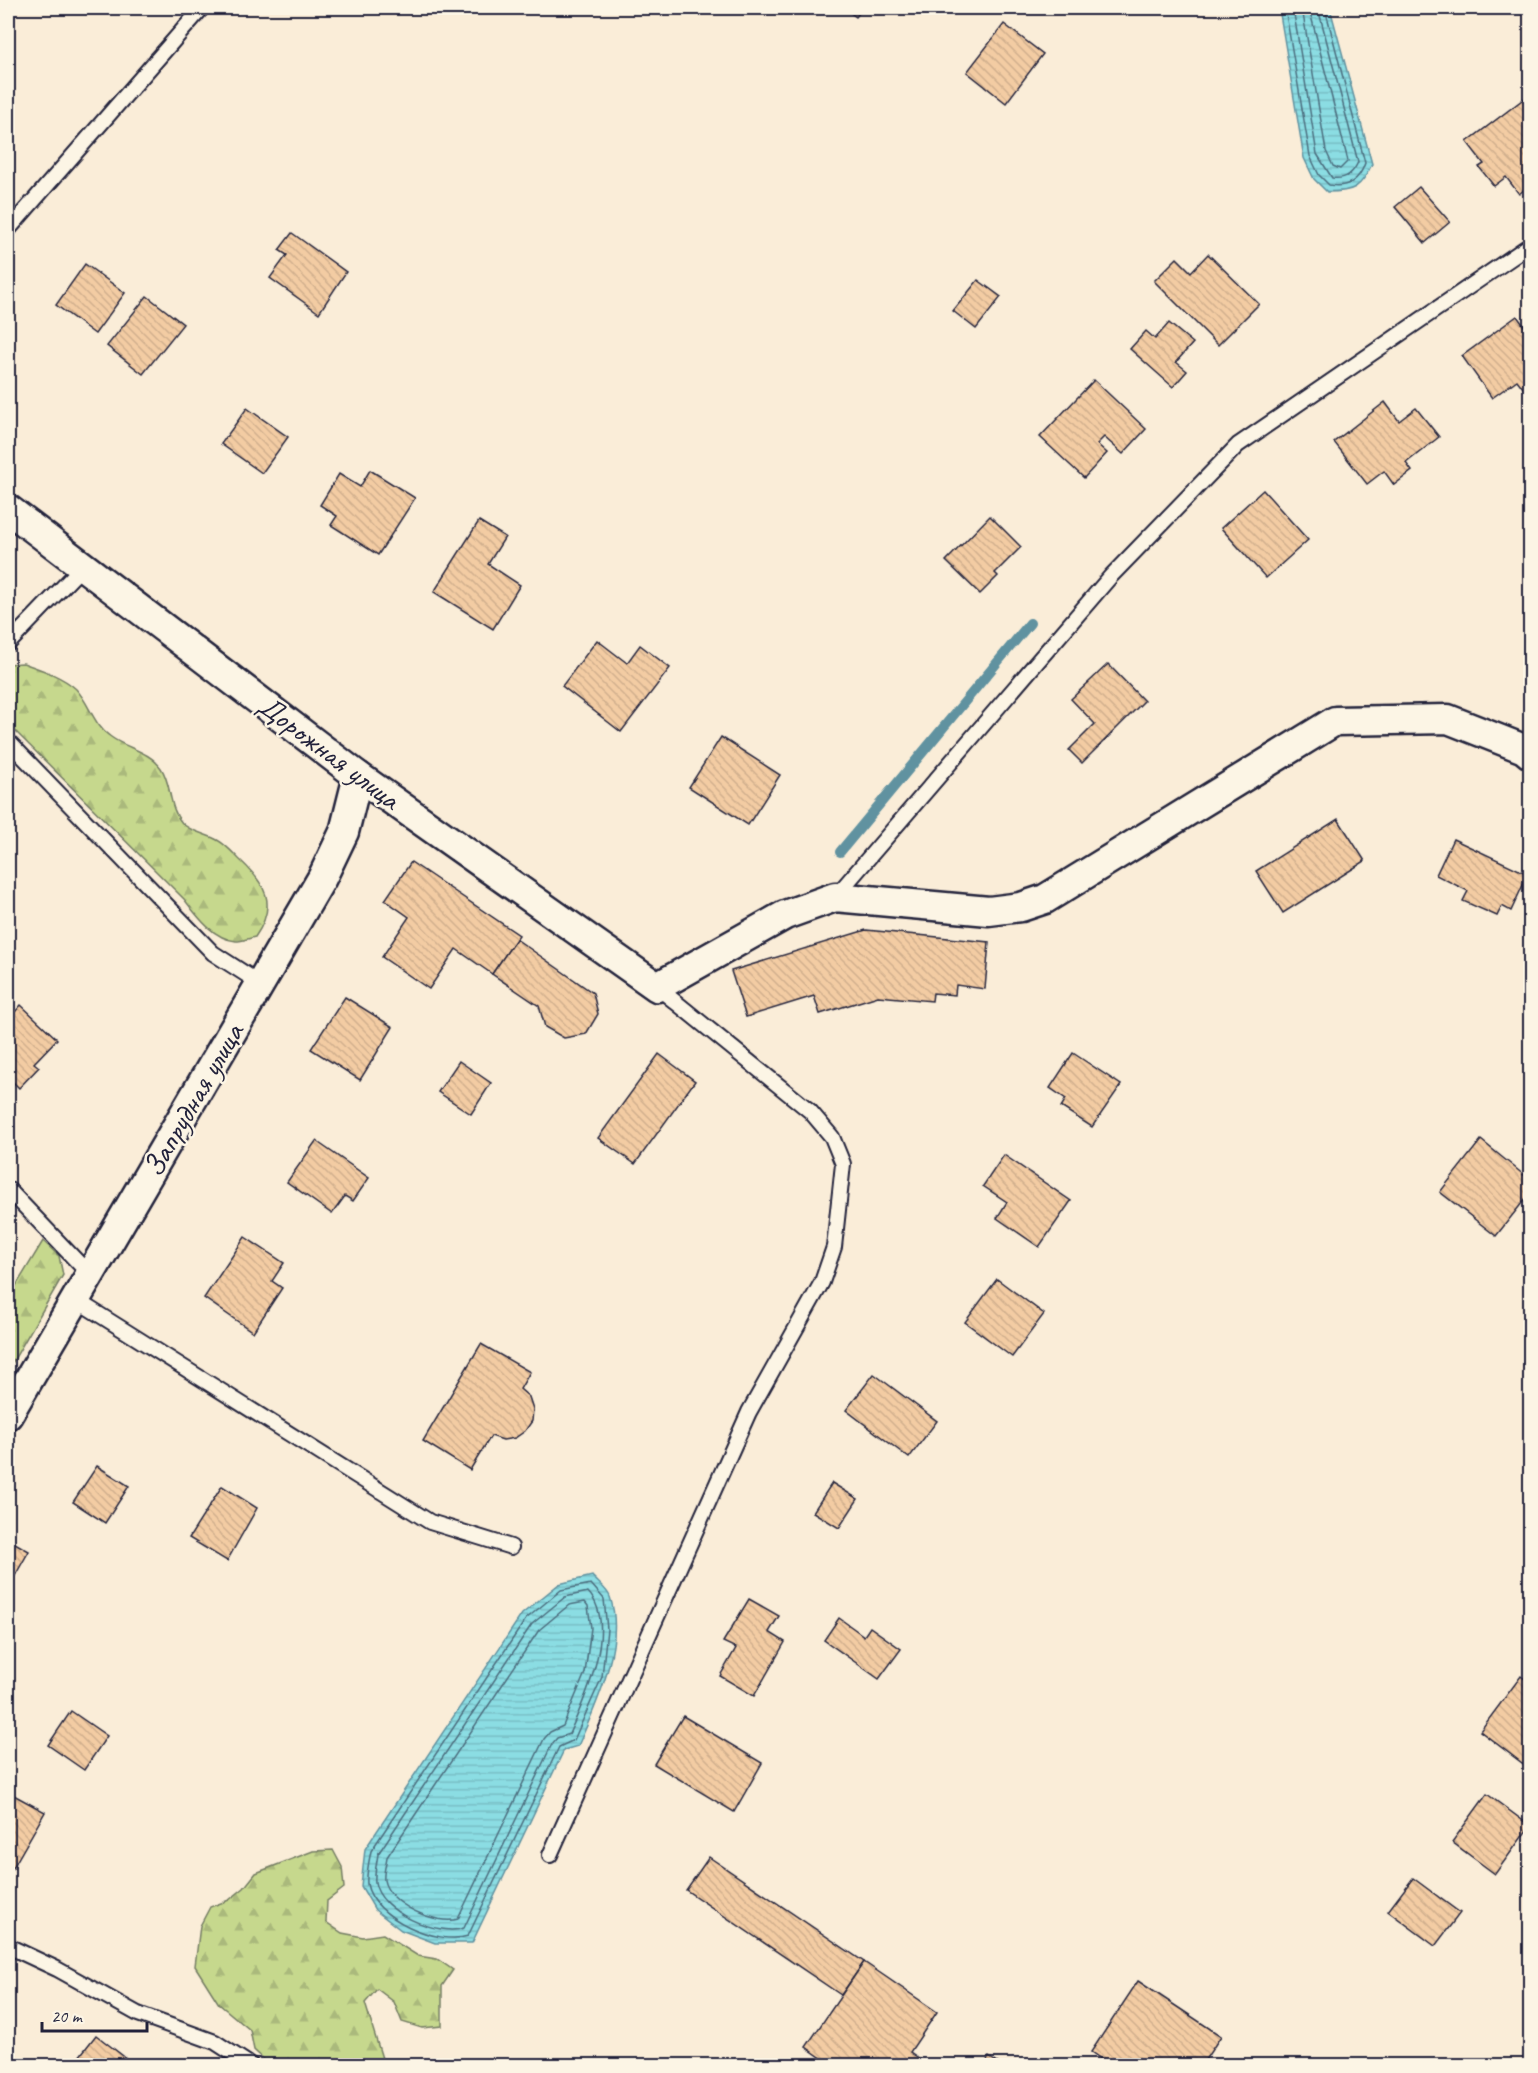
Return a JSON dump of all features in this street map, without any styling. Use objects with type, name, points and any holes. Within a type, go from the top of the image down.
[{"type":"street","name":"Дорожная улица","points":[[8,509],[358,776],[657,987]]},
{"type":"street","points":[[657,987],[785,915],[835,897],[989,911],[1021,907],[1045,899],[1335,721],[1448,719],[1524,749],[1530,754]]},
{"type":"street","name":"Запрудная улица","points":[[8,1415],[327,869],[344,832],[358,776]]},
{"type":"lane","points":[[8,230],[202,8]]},
{"type":"lane","points":[[835,897],[1111,576],[1238,446],[1530,245]]},
{"type":"lane","points":[[8,644],[83,567]]},
{"type":"lane","points":[[8,741],[213,953],[261,984]]},
{"type":"lane","points":[[549,1855],[749,1412],[822,1282],[834,1247],[843,1164],[832,1137],[810,1111],[657,987]]},
{"type":"lane","points":[[8,1189],[83,1288],[430,1522],[511,1547]]},
{"type":"lane","points":[[8,1946],[57,1969],[138,2014],[215,2042],[252,2066]]},
{"type":"green space","points":[[23,663],[51,673],[70,684],[81,695],[105,732],[156,762],[167,781],[174,810],[182,823],[222,843],[256,877],[266,895],[267,904],[262,925],[255,937],[236,941],[220,936],[206,926],[184,899],[8,724],[8,664]]},
{"type":"green space","points":[[43,1241],[59,1256],[63,1275],[8,1370],[8,1299]]},
{"type":"green space","points":[[333,1850],[342,1867],[344,1888],[327,1901],[326,1922],[342,1933],[363,1937],[383,1934],[418,1956],[437,1959],[453,1970],[442,1986],[442,2026],[422,2028],[402,2022],[394,2002],[377,1989],[365,2003],[384,2065],[270,2065],[254,2050],[250,2030],[219,2004],[195,1966],[200,1926],[210,1907],[229,1900],[244,1888],[256,1873],[313,1851]]},
{"type":"water","points":[[1279,8],[1330,8],[1372,164],[1356,187],[1344,191],[1327,192],[1314,179],[1304,158]]},
{"type":"water","points":[[592,1576],[609,1594],[614,1615],[612,1654],[607,1673],[578,1746],[564,1750],[472,1943],[435,1943],[401,1930],[375,1910],[361,1886],[365,1849],[522,1614],[559,1584]]},
{"type":"building","points":[[844,8],[863,8],[856,17]]},
{"type":"building","points":[[1004,24],[1043,54],[1006,103],[967,72]]},
{"type":"building","points":[[1530,94],[1530,185],[1519,194],[1506,177],[1494,186],[1479,167],[1484,164],[1467,142]]},
{"type":"building","points":[[1419,187],[1450,222],[1425,243],[1395,207]]},
{"type":"building","points":[[292,233],[346,272],[319,313],[270,278],[287,255],[279,250]]},
{"type":"building","points":[[1208,254],[1259,304],[1218,345],[1154,281],[1177,258],[1191,272]]},
{"type":"building","points":[[85,264],[125,293],[95,334],[56,305]]},
{"type":"building","points":[[978,280],[1001,297],[976,329],[953,311]]},
{"type":"building","points":[[147,296],[183,324],[143,374],[107,346]]},
{"type":"building","points":[[1517,316],[1530,334],[1530,397],[1517,380],[1492,398],[1462,356]]},
{"type":"building","points":[[1169,323],[1193,343],[1176,362],[1187,371],[1173,387],[1130,349],[1146,331],[1155,339]]},
{"type":"building","points":[[1094,380],[1146,429],[1123,454],[1104,437],[1097,444],[1107,453],[1084,478],[1040,437]]},
{"type":"building","points":[[1385,402],[1399,421],[1416,408],[1439,437],[1406,463],[1412,471],[1394,485],[1384,471],[1367,484],[1334,442]]},
{"type":"building","points":[[247,408],[288,437],[262,473],[221,444]]},
{"type":"building","points":[[370,470],[415,498],[378,555],[331,525],[337,516],[320,505],[339,474],[360,487]]},
{"type":"building","points":[[1263,490],[1308,540],[1266,578],[1221,528]]},
{"type":"building","points":[[990,516],[1021,547],[995,573],[998,576],[980,594],[946,561]]},
{"type":"building","points":[[479,521],[505,537],[488,564],[520,585],[493,629],[434,592]]},
{"type":"building","points":[[597,640],[627,663],[640,645],[670,668],[621,732],[562,686]]},
{"type":"building","points":[[1108,664],[1144,701],[1082,763],[1069,750],[1095,724],[1071,699]]},
{"type":"building","points":[[721,737],[780,775],[748,825],[689,787]]},
{"type":"building","points":[[1338,819],[1365,861],[1283,913],[1256,871]]},
{"type":"building","points":[[1453,839],[1528,874],[1511,911],[1502,906],[1497,916],[1463,901],[1468,891],[1436,875]]},
{"type":"building","points":[[411,862],[519,935],[492,974],[456,949],[429,989],[382,957],[409,917],[385,900]]},
{"type":"building","points":[[866,930],[989,942],[985,989],[956,985],[955,995],[933,993],[932,1001],[878,996],[820,1014],[814,996],[746,1017],[731,971]]},
{"type":"building","points":[[516,939],[593,993],[598,1014],[586,1034],[564,1038],[545,1027],[539,1006],[492,974]]},
{"type":"building","points":[[345,997],[393,1027],[360,1080],[311,1049]]},
{"type":"building","points":[[21,1005],[57,1039],[34,1063],[39,1067],[19,1088],[8,1077],[8,1020]]},
{"type":"building","points":[[1073,1053],[1121,1085],[1092,1127],[1061,1107],[1066,1099],[1050,1088]]},
{"type":"building","points":[[659,1054],[695,1081],[635,1164],[598,1138]]},
{"type":"building","points":[[459,1061],[491,1083],[471,1114],[438,1092]]},
{"type":"building","points":[[1481,1140],[1530,1180],[1530,1193],[1496,1236],[1440,1192]]},
{"type":"building","points":[[316,1141],[369,1178],[353,1201],[345,1196],[332,1214],[287,1182]]},
{"type":"building","points":[[1004,1155],[1071,1201],[1039,1247],[997,1218],[1007,1202],[983,1186]]},
{"type":"building","points":[[245,1237],[284,1263],[272,1281],[282,1288],[253,1332],[204,1298]]},
{"type":"building","points":[[997,1279],[1044,1314],[1012,1357],[965,1322]]},
{"type":"building","points":[[481,1344],[530,1372],[520,1389],[529,1397],[533,1409],[532,1421],[525,1431],[515,1438],[503,1440],[491,1436],[470,1470],[423,1441]]},
{"type":"building","points":[[874,1374],[937,1421],[909,1458],[846,1410]]},
{"type":"building","points":[[97,1466],[129,1486],[105,1523],[73,1502]]},
{"type":"building","points":[[832,1483],[858,1499],[839,1528],[813,1512]]},
{"type":"building","points":[[222,1486],[257,1508],[227,1561],[189,1538]]},
{"type":"building","points":[[8,1539],[29,1551],[8,1588]]},
{"type":"building","points":[[749,1599],[779,1616],[769,1632],[785,1642],[754,1696],[720,1676],[736,1648],[723,1642]]},
{"type":"building","points":[[839,1618],[864,1636],[870,1627],[901,1649],[879,1679],[824,1640]]},
{"type":"building","points":[[1521,1676],[1530,1683],[1530,1769],[1480,1731]]},
{"type":"building","points":[[71,1711],[107,1736],[84,1770],[48,1745]]},
{"type":"building","points":[[683,1716],[762,1763],[734,1812],[654,1764]]},
{"type":"building","points":[[10,1793],[45,1812],[11,1871],[8,1869],[8,1798]]},
{"type":"building","points":[[1487,1794],[1530,1826],[1495,1874],[1452,1842]]},
{"type":"building","points":[[709,1857],[864,1962],[841,1995],[686,1890]]},
{"type":"building","points":[[1413,1878],[1460,1913],[1435,1946],[1388,1911]]},
{"type":"building","points":[[864,1962],[937,2012],[910,2052],[930,2066],[833,2066],[806,2047]]},
{"type":"building","points":[[1138,1981],[1221,2036],[1201,2066],[1111,2066],[1091,2052]]},
{"type":"building","points":[[96,2035],[136,2066],[72,2066]]},
{"type":"building","points":[[989,2057],[1002,2066],[984,2066]]},
{"type":"waterway","points":[[840,852],[1030,623]]}]
